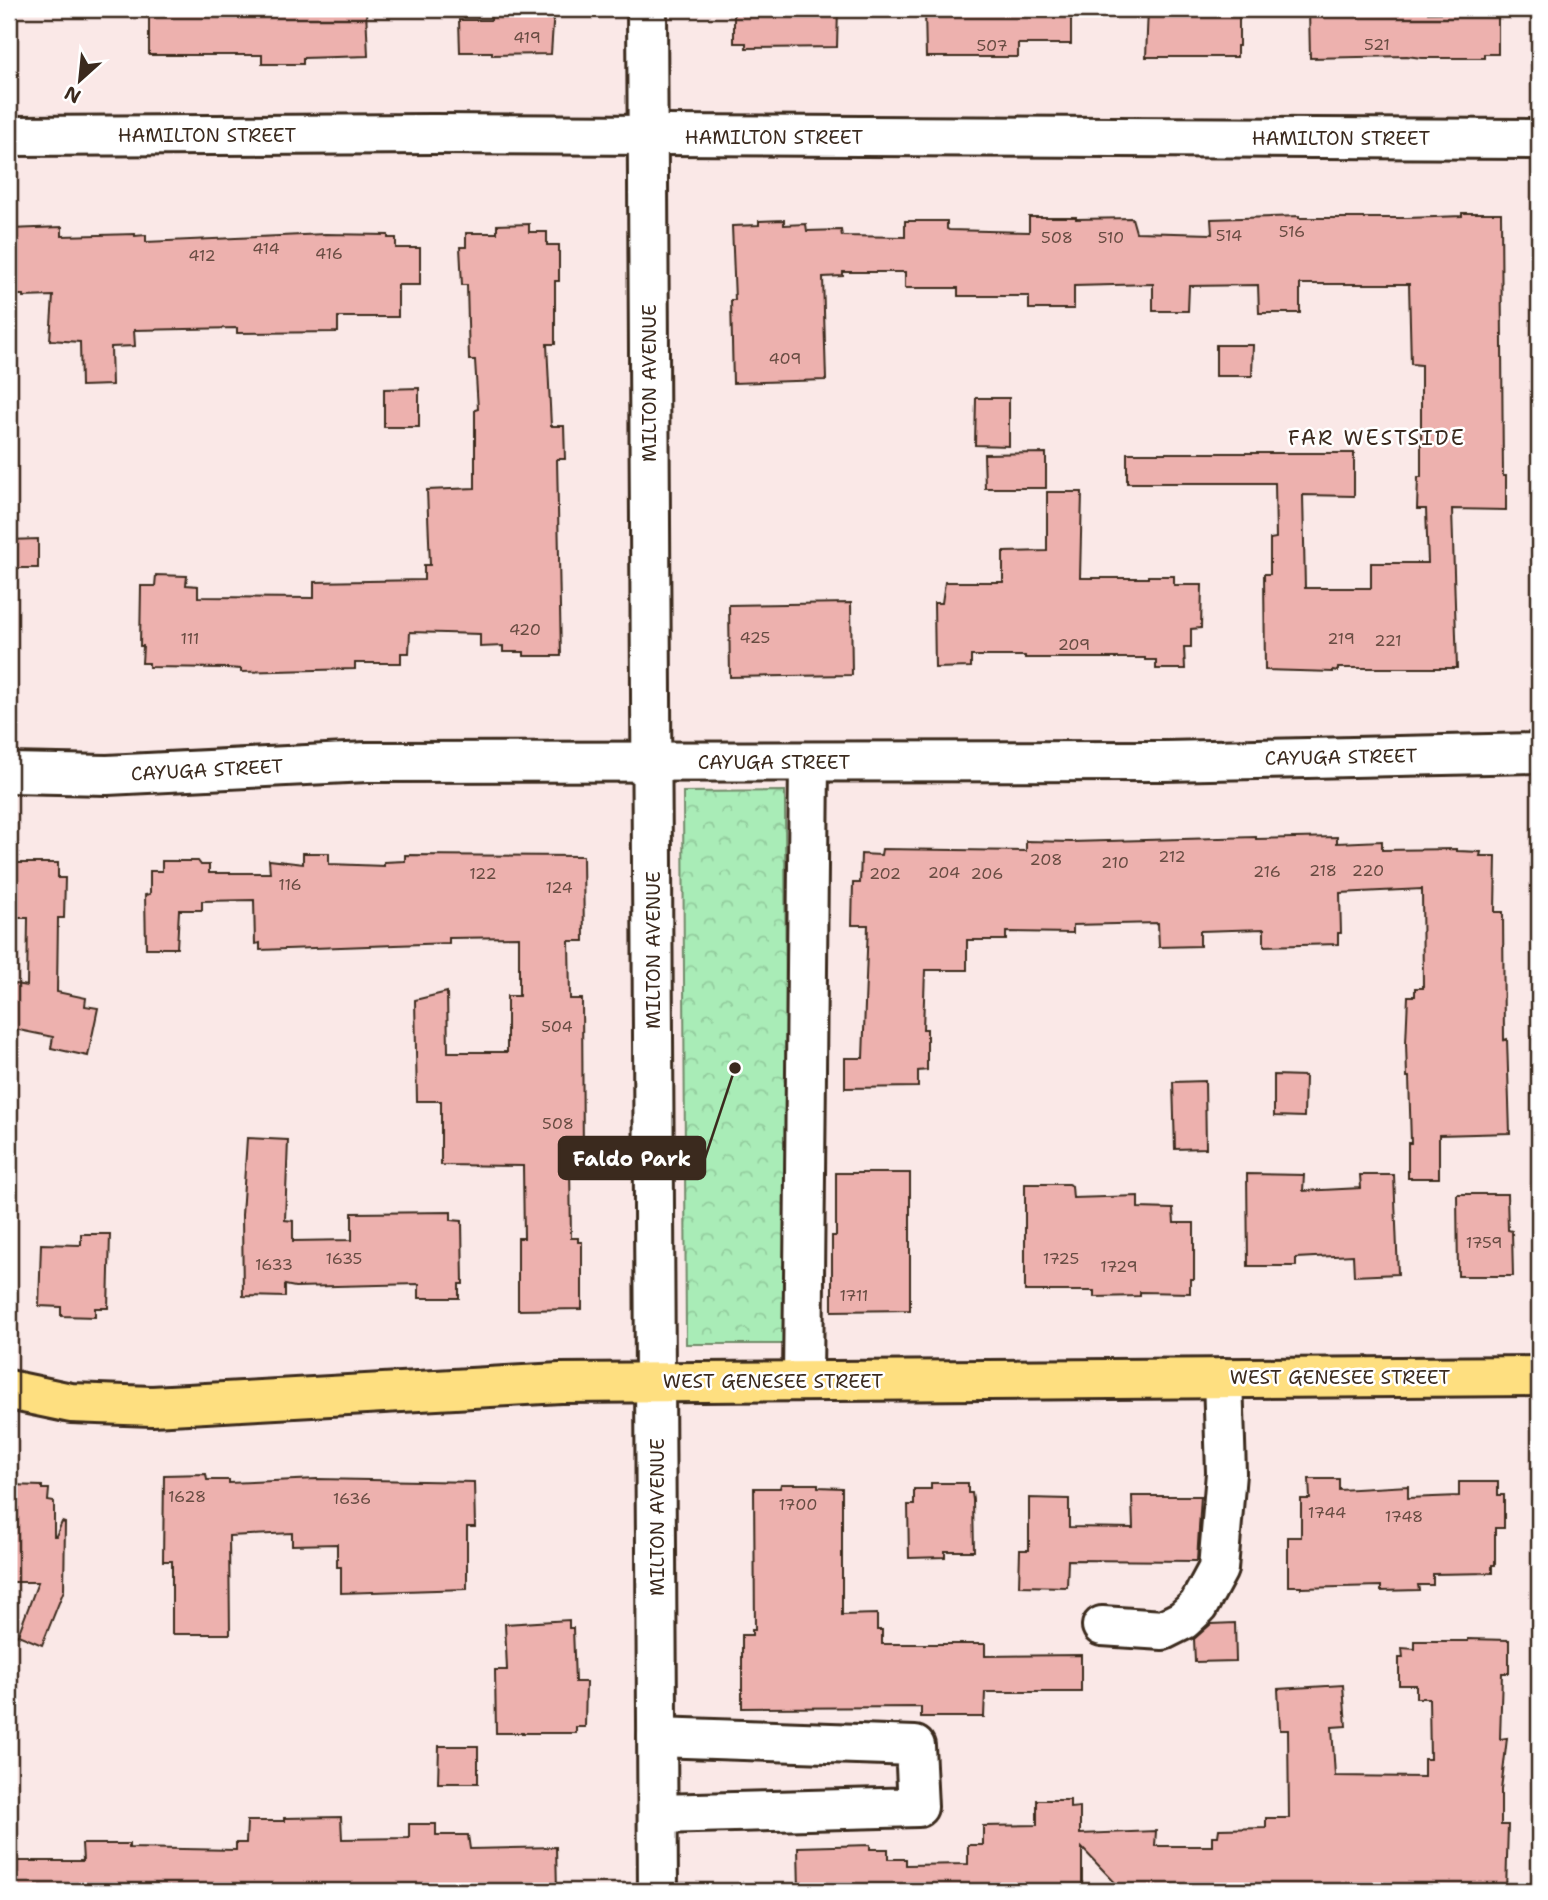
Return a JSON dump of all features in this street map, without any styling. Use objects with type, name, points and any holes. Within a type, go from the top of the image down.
[{"type":"main road","name":"WEST GENESEE STREET","points":[[9,1390],[71,1403],[152,1406],[560,1383],[1539,1376]]},
{"type":"street","name":"MILTON AVENUE","points":[[647,9],[658,1891]]},
{"type":"street","name":"HAMILTON STREET","points":[[9,136],[433,134],[1539,139]]},
{"type":"street","name":"CAYUGA STREET","points":[[9,773],[107,775],[367,762],[1150,761],[1539,753]]},
{"type":"street","points":[[803,1381],[809,762]]},
{"type":"street","points":[[1102,1626],[1163,1630],[1183,1620],[1198,1606],[1218,1569],[1226,1473],[1223,1378]]},
{"type":"street","points":[[657,1737],[915,1746],[918,1807],[658,1814]]},
{"type":"green space","points":[[785,791],[787,1344],[686,1344],[683,792]]},
{"type":"building","points":[[149,9],[366,9],[368,56],[303,58],[303,64],[262,64],[262,55],[149,55]]},
{"type":"building","points":[[554,9],[551,54],[492,55],[492,52],[460,52],[459,20],[491,20],[491,10]]},
{"type":"building","points":[[838,9],[837,47],[746,48],[746,43],[734,43],[734,10]]},
{"type":"building","points":[[925,9],[1071,9],[1071,44],[1018,44],[1018,57],[926,57]]},
{"type":"building","points":[[1148,9],[1239,9],[1237,57],[1146,57]]},
{"type":"building","points":[[1309,9],[1427,9],[1428,13],[1498,14],[1498,54],[1484,54],[1484,58],[1310,58]]},
{"type":"building","points":[[1462,213],[1501,213],[1503,476],[1506,476],[1506,510],[1452,509],[1457,668],[1338,668],[1338,671],[1333,672],[1265,670],[1264,574],[1270,574],[1270,539],[1276,538],[1275,483],[1127,483],[1127,453],[1354,453],[1354,496],[1303,495],[1305,588],[1371,588],[1371,563],[1428,563],[1426,509],[1417,509],[1418,477],[1421,477],[1421,365],[1411,364],[1409,284],[1300,284],[1300,313],[1259,313],[1258,285],[1189,286],[1188,311],[1153,311],[1153,284],[1074,286],[1074,309],[1029,309],[1029,296],[958,296],[958,288],[905,288],[905,272],[843,272],[843,276],[823,277],[826,380],[733,383],[731,300],[735,300],[732,226],[759,225],[759,221],[784,220],[784,225],[806,224],[807,231],[841,230],[842,236],[905,237],[905,221],[947,221],[949,230],[1029,232],[1029,217],[1076,217],[1132,218],[1136,232],[1212,234],[1211,219],[1299,216],[1407,218],[1462,216]]},
{"type":"building","points":[[529,224],[529,232],[547,232],[547,245],[559,245],[559,281],[555,281],[555,344],[547,344],[551,426],[564,426],[565,459],[557,459],[561,656],[524,656],[524,652],[503,652],[503,646],[480,647],[480,634],[410,632],[409,653],[401,653],[401,663],[355,663],[355,669],[241,672],[241,669],[227,668],[149,667],[149,663],[142,663],[141,586],[155,586],[156,575],[187,576],[186,585],[198,586],[198,597],[314,598],[314,582],[424,580],[424,565],[430,565],[427,490],[475,488],[475,410],[478,409],[475,360],[469,360],[467,285],[462,285],[460,247],[466,247],[466,233],[497,233],[497,225]]},
{"type":"building","points":[[62,227],[62,236],[135,234],[146,235],[146,242],[325,234],[388,235],[388,238],[396,238],[396,248],[420,248],[420,285],[398,285],[398,317],[338,317],[338,332],[237,333],[237,328],[134,330],[135,346],[111,347],[112,385],[81,386],[80,342],[50,340],[53,296],[9,295],[10,229]]},
{"type":"building","points":[[1216,345],[1253,345],[1252,376],[1216,376]]},
{"type":"building","points":[[419,388],[419,427],[384,427],[384,389]]},
{"type":"building","points":[[976,398],[1009,398],[1009,446],[975,445]]},
{"type":"building","points":[[1046,453],[1046,488],[985,488],[984,454]]},
{"type":"building","points":[[1047,492],[1082,492],[1080,578],[1174,576],[1174,585],[1202,585],[1201,628],[1191,629],[1191,647],[1184,647],[1185,669],[1156,669],[1156,660],[1145,658],[1025,656],[971,656],[971,667],[935,668],[934,603],[942,603],[945,582],[1003,582],[1003,552],[1047,551]]},
{"type":"building","points":[[38,539],[38,568],[9,568],[9,540]]},
{"type":"building","points":[[851,603],[852,675],[730,677],[729,605]]},
{"type":"building","points":[[1337,837],[1337,843],[1382,841],[1382,850],[1457,849],[1481,852],[1480,856],[1496,856],[1495,912],[1503,912],[1504,1040],[1507,1039],[1510,1133],[1439,1135],[1439,1178],[1408,1178],[1408,1143],[1411,1143],[1406,1043],[1408,996],[1415,996],[1415,988],[1423,988],[1422,889],[1340,893],[1341,933],[1338,933],[1338,944],[1264,946],[1264,929],[1200,931],[1200,946],[1159,947],[1158,923],[1073,925],[1073,933],[1006,932],[1006,940],[967,940],[967,970],[925,970],[923,1029],[927,1029],[927,1070],[918,1071],[918,1087],[845,1088],[845,1058],[863,1058],[868,925],[852,925],[853,883],[860,883],[861,854],[881,855],[882,849],[1026,851],[1026,841]]},
{"type":"building","points":[[303,853],[329,853],[329,864],[384,866],[384,862],[405,861],[405,855],[583,856],[584,941],[569,941],[570,999],[582,999],[583,1159],[576,1159],[576,1166],[570,1166],[571,1238],[578,1238],[578,1242],[582,1242],[582,1309],[518,1310],[518,1238],[524,1238],[523,1166],[441,1165],[441,1101],[417,1101],[415,1000],[447,992],[448,1052],[507,1052],[507,996],[519,996],[519,937],[449,938],[449,943],[260,950],[260,943],[255,944],[254,900],[202,901],[202,910],[179,910],[177,948],[146,948],[145,895],[150,894],[150,871],[162,871],[162,861],[198,861],[201,865],[209,865],[209,873],[270,873],[269,860],[303,864]]},
{"type":"building","points":[[13,863],[58,863],[58,878],[65,878],[64,918],[58,918],[57,992],[86,998],[85,1006],[98,1008],[88,1056],[51,1048],[53,1037],[9,1028],[9,983],[27,986],[28,918],[13,918]]},
{"type":"building","points":[[1274,1075],[1305,1076],[1304,1117],[1274,1116]]},
{"type":"building","points":[[1205,1081],[1206,1148],[1175,1149],[1173,1082]]},
{"type":"building","points":[[247,1138],[288,1140],[285,1220],[293,1221],[293,1241],[352,1240],[352,1213],[451,1212],[451,1220],[462,1221],[463,1284],[459,1284],[459,1298],[419,1298],[419,1284],[285,1285],[285,1297],[243,1296],[242,1215]]},
{"type":"building","points":[[836,1173],[910,1173],[910,1310],[832,1311],[832,1236],[836,1236]]},
{"type":"building","points":[[1247,1174],[1304,1175],[1303,1191],[1361,1188],[1360,1175],[1394,1175],[1398,1274],[1354,1276],[1353,1255],[1296,1258],[1296,1266],[1248,1266]]},
{"type":"building","points":[[1025,1184],[1068,1184],[1072,1186],[1073,1198],[1138,1196],[1138,1208],[1173,1209],[1174,1223],[1194,1223],[1194,1279],[1190,1279],[1190,1293],[1140,1292],[1140,1296],[1094,1297],[1094,1291],[1025,1291]]},
{"type":"building","points":[[1457,1194],[1507,1194],[1508,1230],[1512,1231],[1513,1276],[1458,1276]]},
{"type":"building","points":[[81,1234],[110,1234],[108,1308],[95,1308],[95,1317],[61,1316],[61,1307],[39,1306],[41,1244],[81,1245]]},
{"type":"building","points":[[206,1474],[207,1480],[229,1480],[229,1483],[317,1479],[474,1482],[475,1527],[467,1527],[467,1589],[341,1593],[341,1567],[337,1567],[337,1544],[292,1545],[292,1533],[229,1536],[230,1634],[172,1634],[172,1561],[163,1561],[164,1475]]},
{"type":"building","points":[[1309,1479],[1339,1479],[1339,1490],[1408,1486],[1408,1498],[1459,1496],[1459,1482],[1498,1482],[1498,1495],[1504,1495],[1504,1528],[1495,1528],[1495,1565],[1492,1565],[1492,1573],[1433,1574],[1433,1585],[1418,1585],[1419,1590],[1381,1591],[1381,1586],[1288,1586],[1288,1537],[1301,1537],[1301,1499],[1310,1499]]},
{"type":"building","points":[[931,1483],[968,1483],[968,1493],[972,1493],[973,1500],[974,1551],[945,1551],[945,1557],[909,1558],[908,1505],[914,1505],[914,1489],[931,1489]]},
{"type":"building","points":[[781,1484],[818,1484],[818,1487],[842,1488],[842,1615],[877,1614],[877,1630],[882,1630],[882,1644],[985,1644],[985,1656],[1081,1655],[1081,1692],[985,1692],[984,1717],[921,1717],[921,1707],[742,1708],[742,1635],[752,1635],[752,1630],[755,1630],[754,1488],[780,1488]]},
{"type":"building","points":[[9,1485],[42,1486],[42,1489],[49,1489],[48,1501],[54,1502],[54,1536],[62,1522],[65,1523],[64,1590],[42,1645],[18,1635],[38,1582],[9,1582]]},
{"type":"building","points":[[1132,1496],[1201,1496],[1197,1561],[1068,1560],[1067,1587],[1019,1586],[1020,1550],[1029,1550],[1029,1498],[1069,1499],[1069,1527],[1133,1528]]},
{"type":"building","points":[[569,1620],[569,1628],[573,1628],[575,1682],[586,1682],[585,1727],[576,1727],[576,1733],[496,1733],[495,1670],[507,1670],[505,1624]]},
{"type":"building","points":[[1235,1623],[1236,1661],[1195,1662],[1194,1639],[1211,1624]]},
{"type":"building","points":[[1509,1640],[1509,1673],[1502,1673],[1500,1739],[1507,1738],[1501,1790],[1501,1825],[1508,1825],[1506,1891],[1123,1891],[1082,1848],[1082,1891],[799,1891],[798,1847],[870,1845],[870,1849],[888,1849],[888,1859],[906,1859],[906,1865],[968,1864],[968,1845],[983,1845],[983,1826],[1037,1825],[1037,1800],[1070,1800],[1070,1808],[1080,1807],[1080,1834],[1156,1831],[1155,1846],[1212,1846],[1212,1836],[1218,1836],[1219,1829],[1266,1828],[1266,1818],[1289,1818],[1288,1730],[1280,1730],[1278,1689],[1343,1685],[1346,1726],[1332,1727],[1335,1776],[1424,1777],[1424,1759],[1430,1759],[1429,1698],[1416,1698],[1416,1685],[1399,1685],[1399,1658],[1403,1658],[1402,1648],[1415,1649],[1415,1641]]},
{"type":"building","points":[[439,1746],[478,1746],[478,1783],[438,1783]]},
{"type":"building","points":[[341,1817],[342,1839],[409,1838],[409,1824],[436,1824],[436,1835],[468,1835],[470,1849],[556,1847],[557,1891],[9,1891],[9,1861],[83,1861],[82,1844],[129,1844],[129,1848],[236,1850],[236,1843],[246,1843],[247,1821]]},
{"type":"place","name":"Faldo Park","points":[[735,1068]]},
{"type":"district","name":"FAR WESTSIDE","points":[[1377,438]]}]
